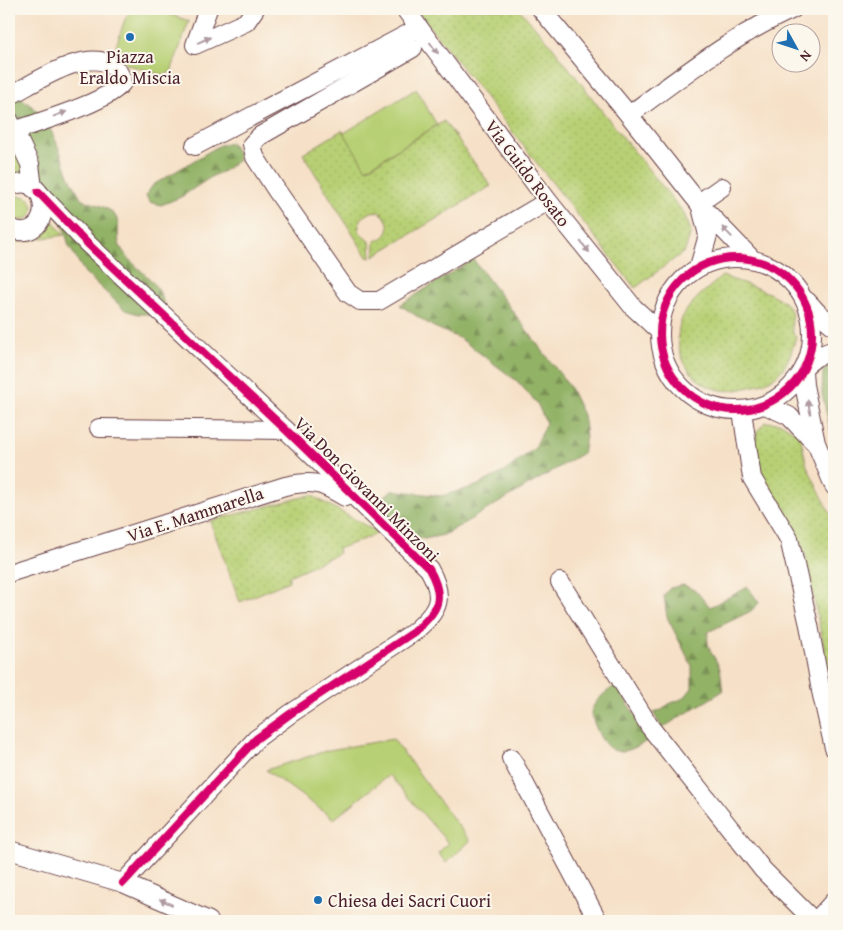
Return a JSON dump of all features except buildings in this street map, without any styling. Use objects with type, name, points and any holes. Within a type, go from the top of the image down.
[{"type":"street","points":[[208,9],[195,44],[246,22],[255,9]]},
{"type":"street","name":"Via Guido Rosato","points":[[404,9],[548,200],[633,308],[659,331]]},
{"type":"street","points":[[629,115],[694,67],[757,27],[793,9]]},
{"type":"street","points":[[544,10],[700,205],[752,259]]},
{"type":"street","points":[[195,146],[419,28]]},
{"type":"street","points":[[413,48],[260,136],[252,144],[254,156],[348,293],[360,301],[379,301],[548,200]]},
{"type":"street","points":[[9,96],[73,64],[88,60],[109,64],[120,74],[122,83],[116,90],[80,108],[11,126],[30,164],[36,190]]},
{"type":"street","points":[[9,188],[18,184],[26,184],[36,190],[43,199],[44,207],[43,215],[33,228],[25,231],[12,231]]},
{"type":"street","points":[[700,205],[722,187]]},
{"type":"street","name":"Via Don Giovanni Minzoni","points":[[36,190],[88,244],[286,430],[430,569],[438,590],[439,599],[435,610],[427,621],[414,632],[290,714],[256,740],[123,883]]},
{"type":"street","points":[[699,267],[708,235],[700,205]]},
{"type":"street","points":[[834,326],[817,312],[790,279],[773,266],[752,259],[734,257],[716,260],[699,267],[683,278],[671,294],[663,312],[659,331],[661,352],[669,372],[683,390],[700,402],[721,409],[742,410],[765,405],[780,397],[793,385],[805,368],[816,357],[834,350]]},
{"type":"street","points":[[804,297],[810,313],[813,330],[812,347],[805,368],[804,385],[816,443],[834,486]]},
{"type":"street","points":[[765,405],[790,416],[816,443]]},
{"type":"street","points":[[742,410],[752,478],[789,539],[834,748]]},
{"type":"street","points":[[99,428],[286,430]]},
{"type":"street","name":"Via E. Mammarella","points":[[9,573],[306,481],[325,485],[377,517]]},
{"type":"street","points":[[560,582],[650,727],[762,870],[815,921],[834,900]]},
{"type":"street","points":[[511,758],[598,921]]},
{"type":"street","points":[[9,850],[123,883],[210,921]]},
{"type":"green space","points":[[133,9],[155,9],[189,21],[171,72],[162,75],[125,64],[116,46],[125,19]]},
{"type":"green space","points":[[416,9],[519,9],[552,46],[683,212],[691,231],[685,251],[635,288]]},
{"type":"green space","points":[[416,89],[437,125],[366,169],[344,133]]},
{"type":"green space","points":[[14,96],[26,102],[44,119],[82,200],[103,207],[114,214],[118,222],[118,240],[121,248],[158,290],[163,299],[165,310],[158,314],[138,314],[125,310],[85,273],[69,246],[64,228],[37,187],[9,112],[9,97]]},
{"type":"green space","points":[[444,121],[491,186],[374,256],[375,241],[388,231],[387,221],[382,214],[376,212],[364,216],[359,228],[362,235],[370,241],[371,258],[367,257],[303,154],[342,130],[367,169]]},
{"type":"green space","points":[[12,142],[31,180],[13,178]]},
{"type":"green space","points":[[231,143],[238,153],[238,160],[224,171],[214,175],[181,197],[161,205],[149,202],[146,195],[153,185],[220,145]]},
{"type":"green space","points":[[21,196],[30,199],[33,208],[30,217],[21,220],[12,217],[9,208],[12,199]]},
{"type":"green space","points":[[49,216],[64,235],[10,243],[30,237]]},
{"type":"green space","points":[[473,259],[569,386],[583,415],[586,436],[583,453],[444,535],[424,539],[406,533],[390,521],[378,502],[392,490],[441,496],[476,486],[504,472],[535,448],[546,423],[537,403],[517,381],[461,339],[432,326],[400,305]]},
{"type":"green space","points":[[722,276],[749,285],[780,299],[791,311],[792,330],[796,337],[786,364],[774,377],[754,386],[730,391],[716,389],[706,385],[697,378],[684,361],[678,340],[679,329],[685,312]]},
{"type":"green space","points":[[834,364],[834,445],[822,394],[823,371]]},
{"type":"green space","points":[[766,422],[781,423],[800,435],[807,466],[834,521],[834,701],[804,551],[759,472],[753,453],[757,431]]},
{"type":"green space","points":[[311,495],[379,533],[338,549],[339,553],[289,576],[289,581],[240,602],[210,521]]},
{"type":"green space","points":[[684,585],[696,591],[710,607],[748,587],[759,603],[751,611],[708,632],[709,647],[720,669],[723,691],[662,728],[653,712],[662,710],[669,704],[684,698],[692,688],[692,666],[667,617],[664,595],[670,588]]},
{"type":"green space","points":[[616,685],[650,739],[626,751],[613,750],[607,746],[602,740],[592,713],[593,707],[603,694]]},
{"type":"green space","points":[[393,739],[470,841],[446,863],[438,853],[448,843],[389,775],[334,819],[266,770],[329,750]]},
{"type":"cycle path","points":[[38,192],[88,244],[286,430],[429,569],[434,579],[438,597],[434,611],[414,632],[290,714],[256,739],[123,883]]},
{"type":"cycle path","points":[[736,258],[751,259],[765,263],[778,270],[790,280],[800,292],[807,305],[811,319],[812,334],[811,349],[807,363],[800,376],[790,388],[778,398],[765,405],[751,409],[736,410],[721,409],[707,405],[694,398],[682,388],[672,376],[665,363],[661,349],[660,334],[661,319],[665,305],[672,292],[682,280],[694,270],[707,263],[721,259],[736,258]]},
{"type":"place","name":"Piazza Eraldo Miscia","points":[[130,37]]},
{"type":"place","name":"Chiesa dei Sacri Cuori","points":[[318,900]]}]
